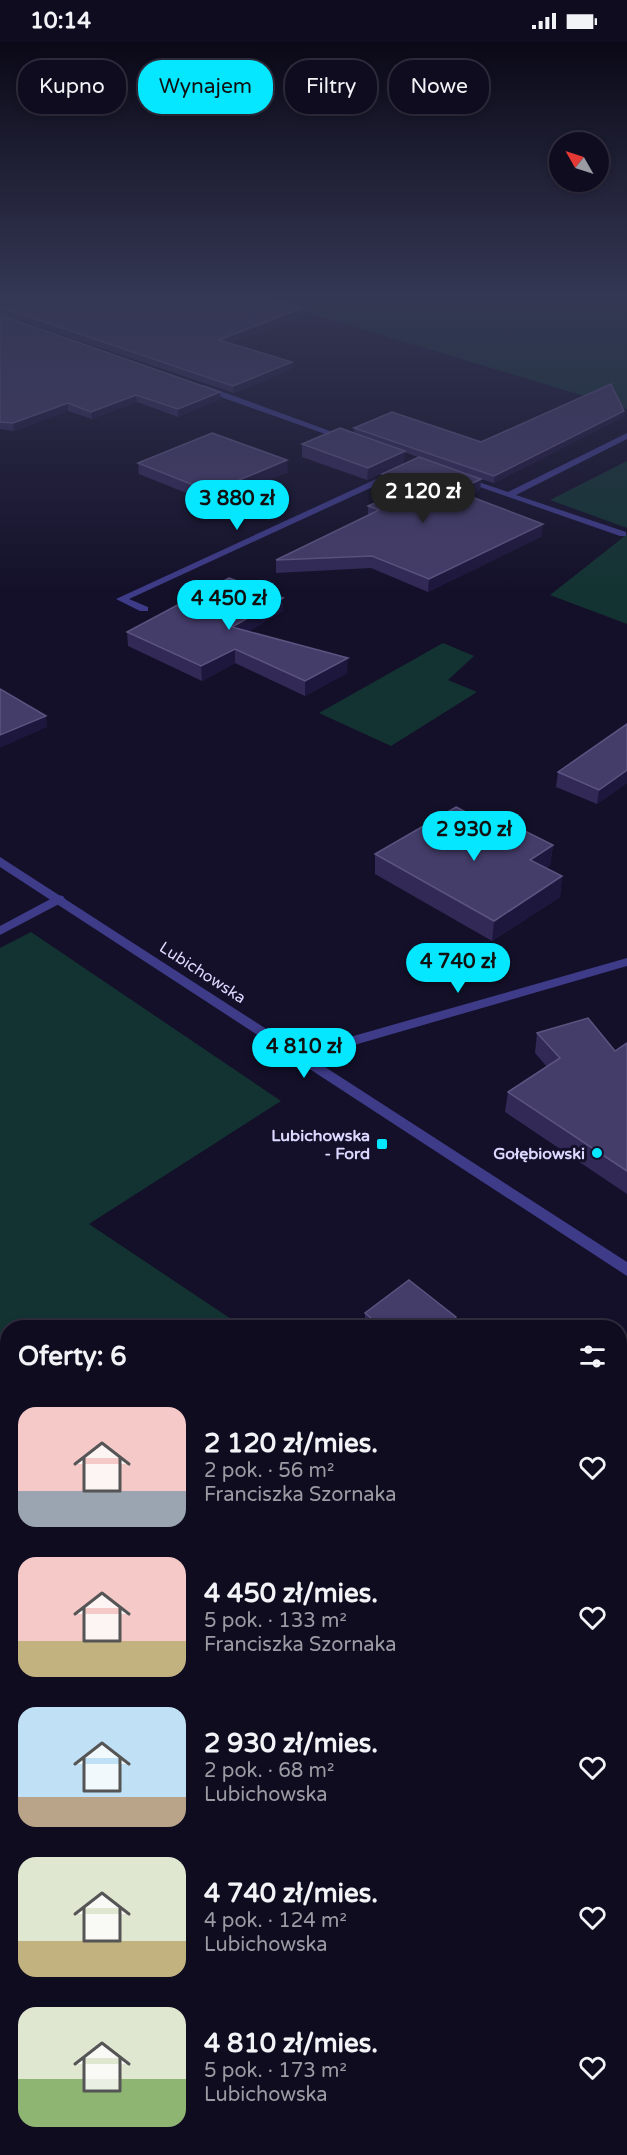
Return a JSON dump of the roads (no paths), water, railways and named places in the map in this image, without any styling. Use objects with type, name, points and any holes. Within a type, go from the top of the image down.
[{"type":"street","points":[[222,395],[362,444]]},
{"type":"street","points":[[509,495],[627,436]]},
{"type":"street","points":[[144,609],[121,599],[410,466]]},
{"type":"street","points":[[447,474],[622,534]]},
{"type":"street","name":"Lubichowska","points":[[0,861],[627,1270]]},
{"type":"street","points":[[0,931],[58,899]]},
{"type":"street","points":[[299,1056],[627,962]]},
{"type":"place","name":"Lubichowska - Ford","points":[[382,1144]]},
{"type":"place","name":"Gołębiowski","points":[[597,1153]]}]
